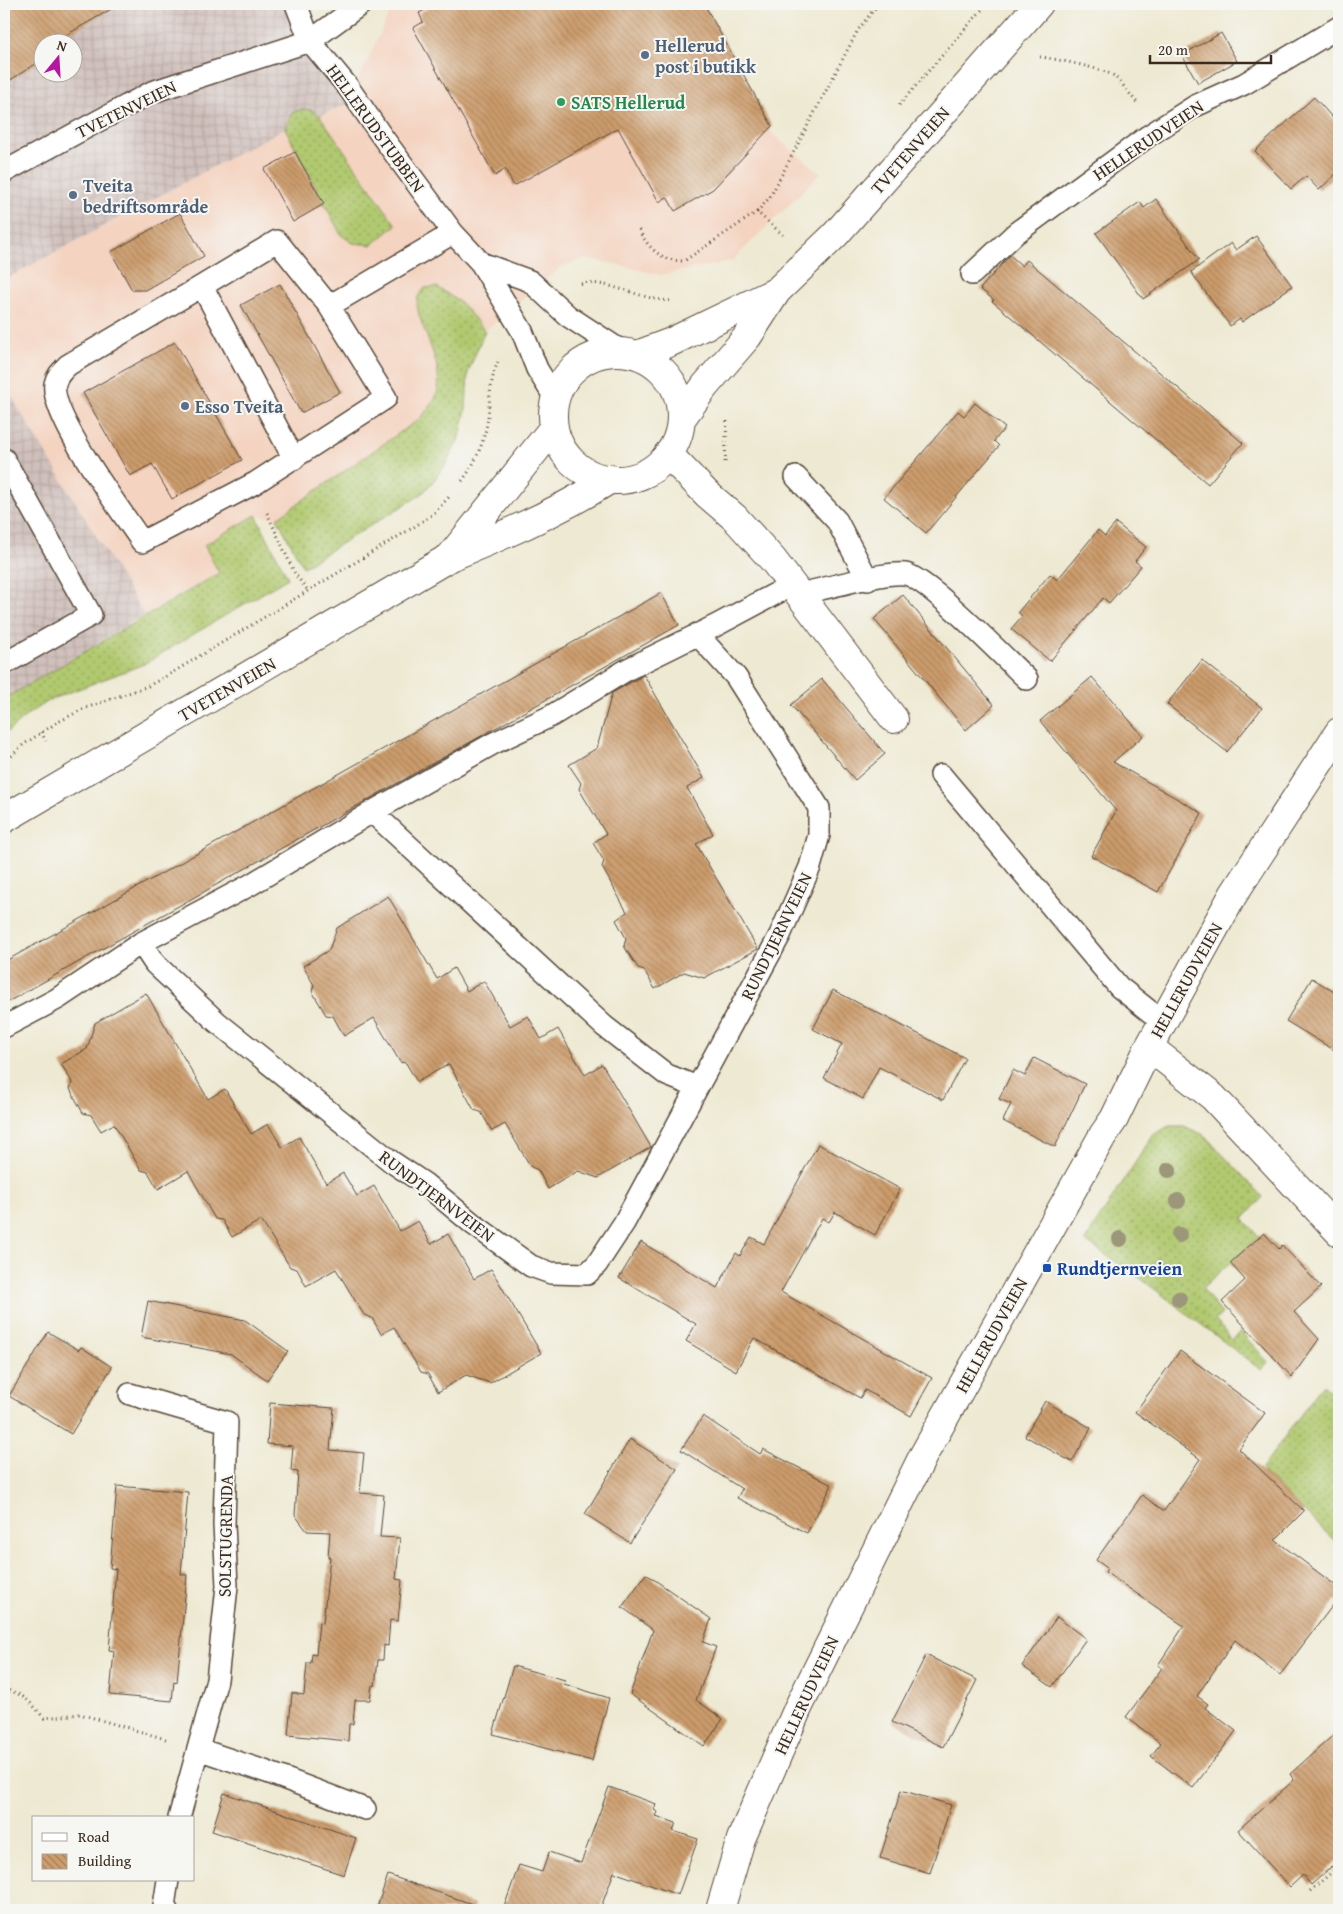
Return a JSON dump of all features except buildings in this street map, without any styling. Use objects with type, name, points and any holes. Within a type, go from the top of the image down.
[{"type":"main road","name":"TVETENVEIEN","points":[[681,419],[705,386],[748,336],[777,291],[835,236],[1039,4]]},
{"type":"main road","name":"TVETENVEIEN","points":[[630,353],[658,367],[674,386],[680,402],[681,419],[678,435],[668,454],[660,463],[645,473],[629,478],[611,479],[594,476],[574,462],[559,442],[554,427],[555,398],[562,382],[574,368],[588,358],[605,352],[630,353],[670,342],[777,291]]},
{"type":"main road","name":"TVETENVEIEN","points":[[450,557],[554,427]]},
{"type":"main road","points":[[668,454],[707,494],[735,518],[796,589],[894,719]]},
{"type":"main road","name":"TVETENVEIEN","points":[[4,819],[450,557],[503,536],[570,504],[611,479]]},
{"type":"main road","name":"HELLERUDVEIEN","points":[[720,1910],[741,1838],[798,1708],[923,1456],[1102,1135],[1114,1119],[1149,1047],[1233,895],[1339,732]]},
{"type":"main road","points":[[1149,1047],[1212,1097],[1339,1232]]},
{"type":"lane","name":"HELLERUDSTUBBEN","points":[[296,4],[310,41],[348,87],[380,135],[453,233],[482,262],[522,331],[537,369],[555,398]]},
{"type":"lane","points":[[310,41],[361,4]]},
{"type":"lane","name":"HELLERUDVEIEN","points":[[972,274],[1016,233],[1160,128],[1195,106],[1244,84],[1339,26]]},
{"type":"lane","name":"TVETENVEIEN","points":[[4,172],[152,92],[310,41]]},
{"type":"lane","points":[[329,306],[453,233]]},
{"type":"lane","points":[[277,241],[329,306],[386,398],[255,483],[142,542],[88,462],[57,403],[55,385],[58,375],[68,365],[202,286],[277,241]]},
{"type":"lane","name":"HELLERUDSTUBBEN","points":[[482,262],[530,281],[568,316],[630,353]]},
{"type":"lane","points":[[202,286],[294,459]]},
{"type":"lane","points":[[4,459],[90,615],[4,664]]},
{"type":"lane","points":[[796,478],[837,521],[868,580]]},
{"type":"lane","points":[[4,1027],[57,999],[141,944],[250,885],[372,812],[494,743],[551,716],[628,669],[697,634],[796,589],[868,580],[886,575],[906,574],[920,581],[963,618],[1026,679]]},
{"type":"lane","name":"RUNDTJERNVEIEN","points":[[141,944],[155,964],[217,1022],[392,1162],[425,1184],[473,1224],[531,1266],[552,1273],[587,1274],[597,1264],[624,1223],[780,935],[810,867],[819,835],[819,808],[736,677],[697,634]]},
{"type":"lane","points":[[941,775],[1120,987],[1163,1022]]},
{"type":"lane","points":[[372,812],[604,1026],[666,1075],[697,1087]]},
{"type":"lane","name":"SOLSTUGRENDA","points":[[130,1394],[227,1422],[224,1524],[227,1586],[217,1680],[181,1816]]},
{"type":"lane","points":[[198,1749],[267,1772],[365,1809]]},
{"type":"lane","points":[[167,1910],[164,1906],[168,1882]]},
{"type":"path","points":[[639,230],[646,243],[656,253],[673,261],[684,261],[757,212],[770,197],[858,30],[878,4]]},
{"type":"path","points":[[896,108],[987,4]]},
{"type":"path","points":[[1037,58],[1070,61],[1113,75],[1160,128]]},
{"type":"path","points":[[757,212],[783,235]]},
{"type":"path","points":[[778,241],[790,228]]},
{"type":"path","points":[[577,285],[588,283],[655,300],[679,300]]},
{"type":"path","points":[[459,485],[477,457],[483,440],[492,373],[502,354]]},
{"type":"path","points":[[725,465],[728,411]]},
{"type":"path","points":[[255,483],[295,574],[309,592]]},
{"type":"path","points":[[4,763],[41,732],[83,709],[148,686],[309,592],[433,514],[454,491]]},
{"type":"path","points":[[41,732],[46,741]]},
{"type":"path","points":[[4,1690],[15,1692],[23,1697],[44,1718],[80,1714],[198,1749]]},
{"type":"path","points":[[1310,1891],[1339,1866]]},
{"type":"shaded area","name":"Tveita bedriftsområde","points":[[4,4],[302,4],[347,104],[320,116],[312,110],[292,113],[285,128],[4,280]]},
{"type":"shaded area","points":[[394,4],[702,4],[773,135],[821,173],[732,261],[660,275],[611,263],[583,259],[562,266],[485,331],[461,303],[423,326],[433,349],[438,379],[435,398],[428,410],[418,420],[277,518],[256,516],[204,545],[219,572],[144,615],[4,384],[4,280],[285,128],[292,113],[347,104]]},
{"type":"shaded area","points":[[4,384],[144,615],[4,699]]},
{"type":"green space","points":[[302,109],[312,110],[320,116],[396,225],[372,245],[353,243],[341,235],[285,128],[292,113]]},
{"type":"green space","points":[[437,287],[461,303],[485,331],[468,372],[466,409],[460,437],[445,466],[422,494],[303,567],[277,518],[418,420],[435,399],[438,371],[417,306],[418,297],[425,288]]},
{"type":"green space","points":[[256,515],[288,578],[144,664],[52,699],[28,714],[4,735],[4,699],[219,573],[204,545]]},
{"type":"green space","points":[[1169,1126],[1184,1126],[1204,1135],[1263,1197],[1243,1219],[1259,1236],[1202,1288],[1222,1314],[1215,1320],[1232,1340],[1241,1332],[1268,1362],[1261,1370],[1140,1278],[1085,1241],[1153,1135]]},
{"type":"green space","points":[[1323,1384],[1339,1401],[1339,1545],[1266,1475],[1262,1468]]},
{"type":"place","name":"Hellerud post i butikk","points":[[645,55]]},
{"type":"place","name":"SATS Hellerud","points":[[561,102]]},
{"type":"place","name":"Tveita bedriftsområde","points":[[73,195]]},
{"type":"place","name":"Esso Tveita","points":[[185,406]]},
{"type":"place","name":"Rundtjernveien","points":[[1047,1268]]}]
